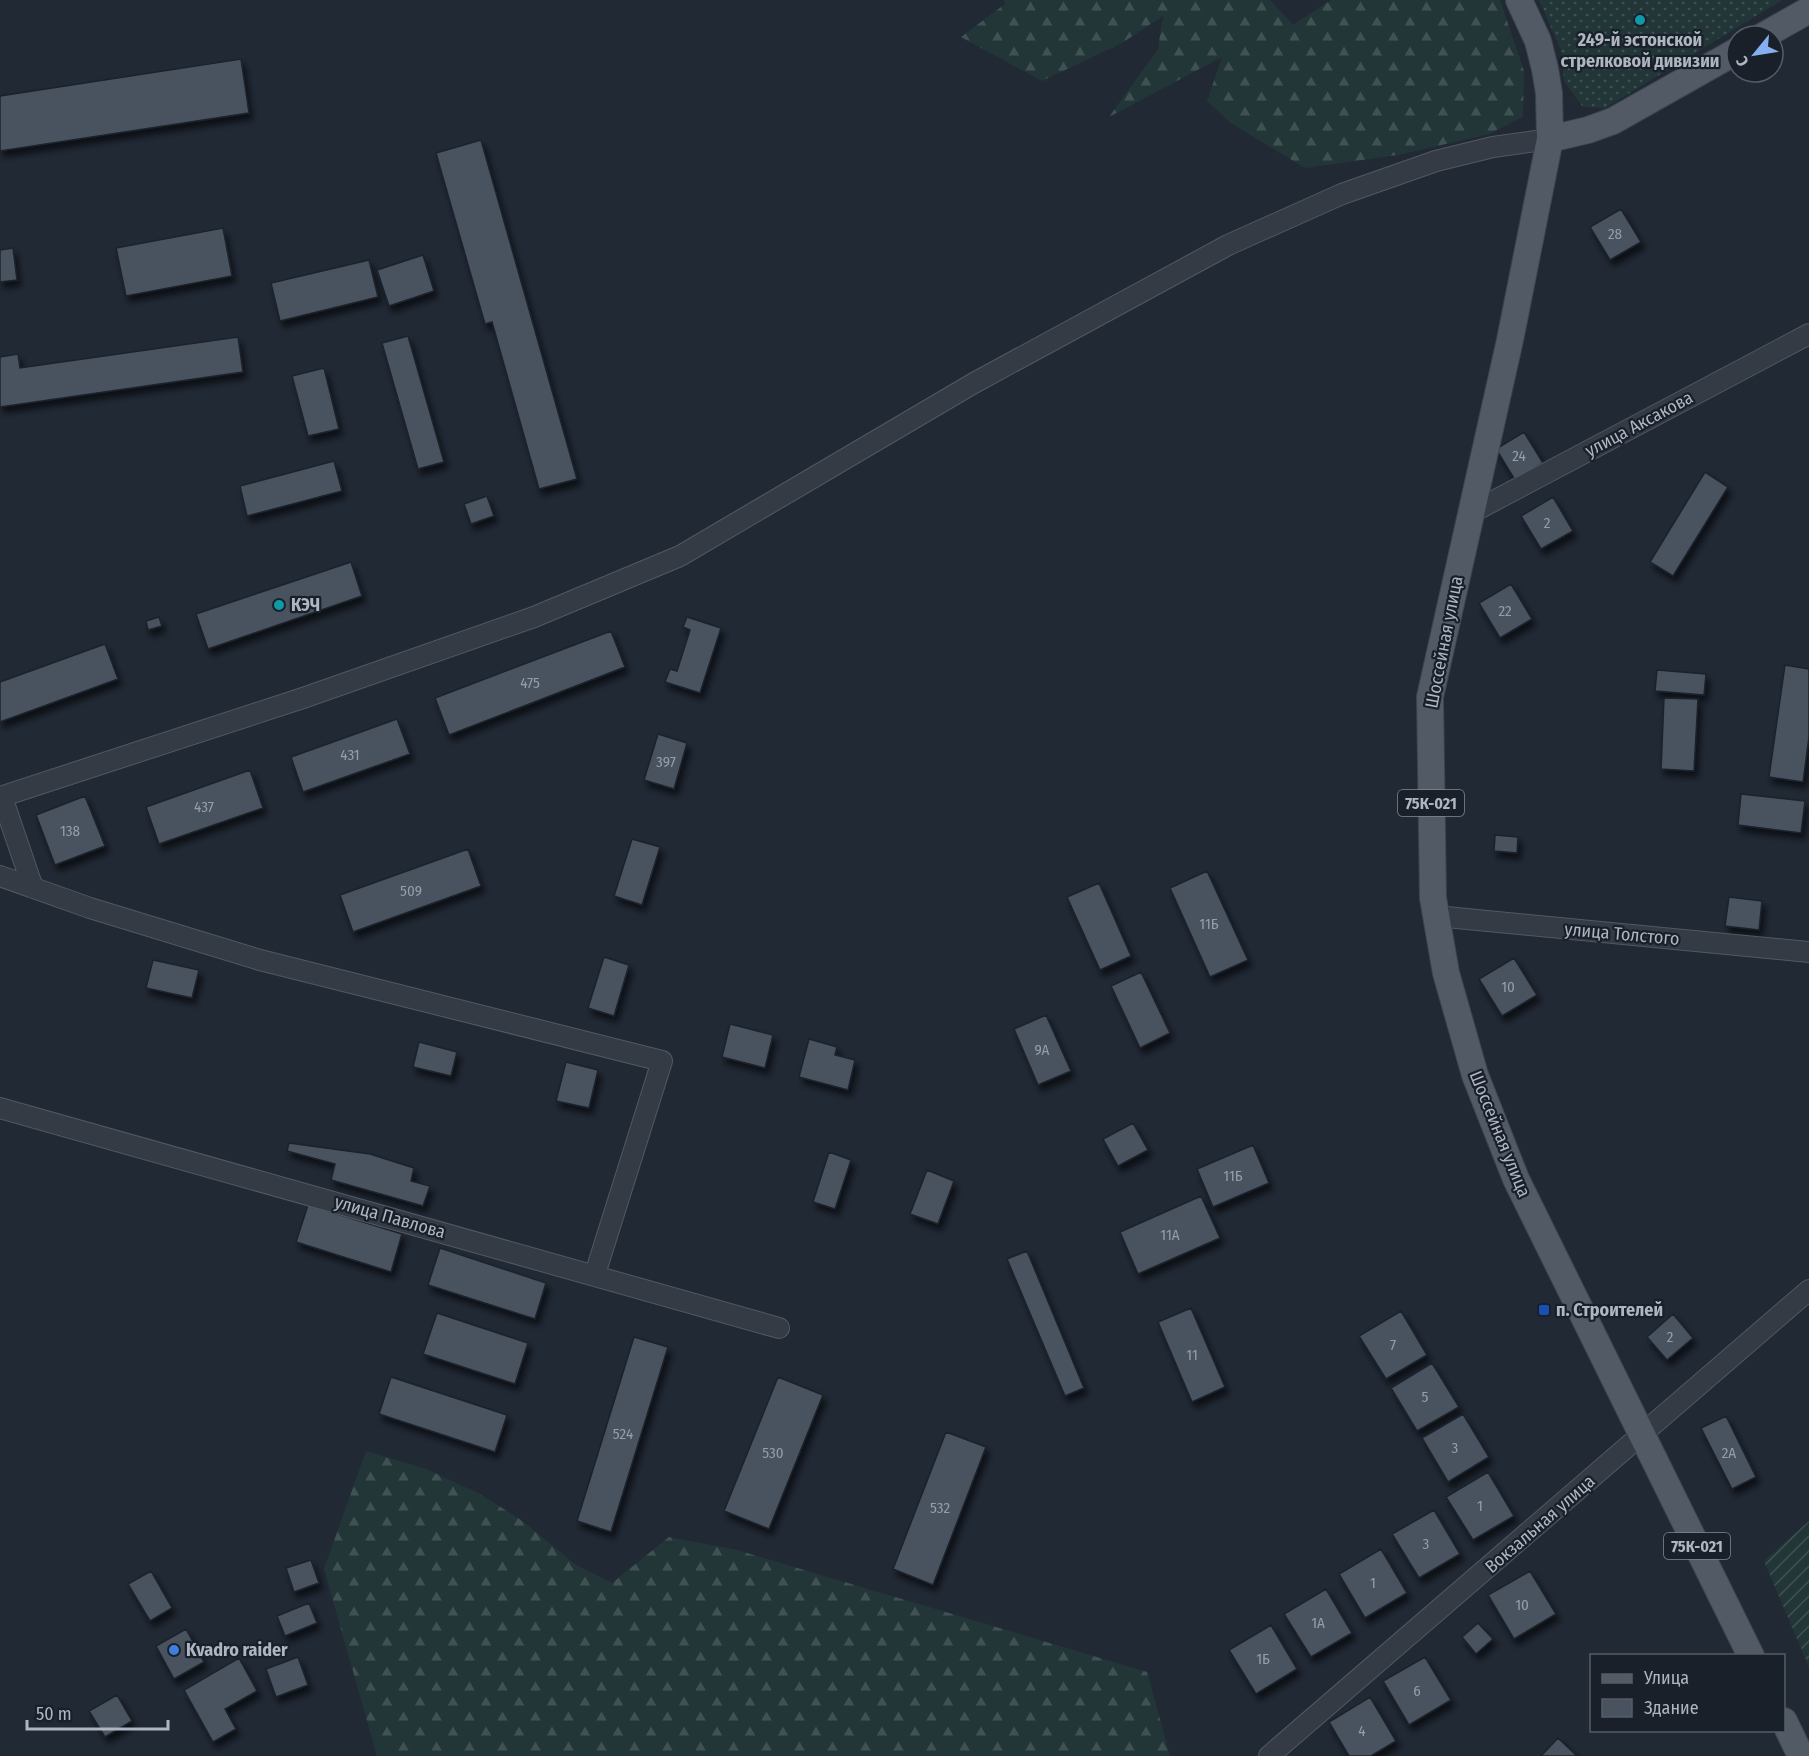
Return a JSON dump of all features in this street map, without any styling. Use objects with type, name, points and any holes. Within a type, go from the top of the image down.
[{"type":"main road","name":"Шоссейная улица","points":[[1519,0],[1538,41],[1545,69],[1549,93],[1550,139],[1515,318],[1469,514],[1430,697],[1432,898],[1446,973],[1475,1075],[1512,1169],[1643,1436]]},
{"type":"main road","points":[[1784,24],[1809,10]]},
{"type":"main road","points":[[1550,139],[1588,130],[1613,120],[1725,58]]},
{"type":"main road","name":"75К-021","points":[[1643,1436],[1750,1654]]},
{"type":"main road","points":[[1785,1723],[1801,1756]]},
{"type":"street","points":[[33,888],[1,797],[303,698],[534,617],[680,556],[974,383],[1228,245],[1342,194],[1436,161],[1493,147],[1550,139]]},
{"type":"street","name":"улица Аксакова","points":[[1469,514],[1809,334]]},
{"type":"street","points":[[0,876],[260,960],[662,1061],[595,1274]]},
{"type":"street","name":"улица Толстого","points":[[1436,916],[1809,952]]},
{"type":"street","name":"улица Павлова","points":[[0,1108],[595,1274],[779,1328]]},
{"type":"street","name":"Вокзальная улица","points":[[1269,1756],[1643,1436],[1809,1290]]},
{"type":"green space","points":[[1004,0],[1270,0],[1293,25],[1331,0],[1500,0],[1524,71],[1523,117],[1489,134],[1398,155],[1305,168],[1231,123],[1207,101],[1222,57],[1109,117],[1158,49],[1163,16],[1122,43],[1042,81],[961,37],[1005,4]]},
{"type":"green space","points":[[1539,0],[1782,0],[1743,24],[1725,24],[1725,35],[1605,108],[1583,107],[1564,81],[1561,50]]},
{"type":"green space","points":[[366,1451],[426,1469],[480,1494],[521,1520],[576,1565],[612,1583],[669,1537],[737,1550],[1147,1672],[1170,1756],[377,1756],[324,1569]]},
{"type":"green space","points":[[1809,1521],[1809,1667],[1764,1561]]},
{"type":"building","points":[[241,59],[249,113],[0,151],[0,96]]},
{"type":"building","points":[[481,140],[577,479],[539,489],[492,322],[485,324],[436,153]]},
{"type":"building","points":[[1621,209],[1641,242],[1610,260],[1590,227]]},
{"type":"building","points":[[223,228],[232,276],[126,296],[116,248]]},
{"type":"building","points":[[13,248],[17,280],[0,282],[0,250]]},
{"type":"building","points":[[423,255],[434,291],[389,306],[377,270]]},
{"type":"building","points":[[369,260],[378,297],[280,321],[271,283]]},
{"type":"building","points":[[408,336],[444,462],[418,469],[382,343]]},
{"type":"building","points":[[238,337],[243,372],[0,407],[0,357],[18,354],[20,368]]},
{"type":"building","points":[[324,368],[339,429],[308,436],[292,376]]},
{"type":"building","points":[[1524,432],[1543,463],[1515,480],[1496,449]]},
{"type":"building","points":[[334,461],[342,491],[247,516],[240,486]]},
{"type":"building","points":[[1705,472],[1728,487],[1673,576],[1650,562]]},
{"type":"building","points":[[487,496],[494,516],[471,524],[464,504]]},
{"type":"building","points":[[1553,497],[1573,531],[1541,549],[1521,516]]},
{"type":"building","name":"КЭЧ","points":[[351,562],[362,596],[208,649],[196,614]]},
{"type":"building","points":[[1511,584],[1532,619],[1500,638],[1479,603]]},
{"type":"building","points":[[159,617],[162,626],[148,630],[146,621]]},
{"type":"building","points":[[687,617],[721,628],[700,693],[665,682],[670,669],[677,671],[690,630],[683,627]]},
{"type":"building","points":[[611,631],[625,667],[449,735],[435,698]]},
{"type":"building","points":[[105,644],[118,679],[0,722],[0,682]]},
{"type":"building","points":[[1785,665],[1809,669],[1809,737],[1803,782],[1769,777]]},
{"type":"building","points":[[1657,670],[1706,674],[1704,695],[1655,691]]},
{"type":"building","points":[[1664,698],[1698,699],[1694,771],[1661,769]]},
{"type":"building","points":[[397,719],[410,754],[303,792],[291,757]]},
{"type":"building","points":[[658,734],[687,743],[674,789],[644,780]]},
{"type":"building","points":[[250,770],[263,808],[159,844],[146,807]]},
{"type":"building","points":[[1741,794],[1805,801],[1801,833],[1738,825]]},
{"type":"building","points":[[85,796],[105,846],[55,865],[36,815]]},
{"type":"building","points":[[1495,835],[1518,837],[1517,853],[1494,851]]},
{"type":"building","points":[[632,839],[660,847],[642,905],[614,896]]},
{"type":"building","points":[[468,849],[481,886],[353,932],[340,895]]},
{"type":"building","points":[[1207,871],[1248,960],[1210,977],[1170,888]]},
{"type":"building","points":[[1099,883],[1131,956],[1100,970],[1067,897]]},
{"type":"building","points":[[1729,897],[1762,901],[1759,930],[1725,926]]},
{"type":"building","points":[[604,957],[629,965],[614,1016],[588,1008]]},
{"type":"building","points":[[1514,958],[1537,995],[1502,1016],[1479,979]]},
{"type":"building","points":[[153,960],[199,970],[192,998],[146,988]]},
{"type":"building","points":[[1141,972],[1170,1033],[1140,1048],[1111,986]]},
{"type":"building","points":[[1046,1015],[1071,1071],[1038,1085],[1014,1029]]},
{"type":"building","points":[[730,1024],[773,1035],[765,1068],[722,1057]]},
{"type":"building","points":[[809,1039],[837,1047],[835,1055],[855,1060],[848,1090],[799,1077]]},
{"type":"building","points":[[419,1042],[457,1052],[451,1076],[413,1067]]},
{"type":"building","points":[[566,1062],[598,1070],[589,1108],[556,1101]]},
{"type":"building","points":[[1133,1123],[1148,1150],[1118,1166],[1103,1139]]},
{"type":"building","points":[[289,1143],[370,1154],[414,1168],[411,1181],[430,1186],[423,1206],[331,1180],[335,1164],[287,1151]]},
{"type":"building","points":[[1253,1145],[1269,1183],[1213,1207],[1197,1169]]},
{"type":"building","points":[[829,1152],[851,1160],[835,1209],[813,1202]]},
{"type":"building","points":[[927,1170],[954,1181],[938,1224],[910,1214]]},
{"type":"building","points":[[1201,1196],[1220,1238],[1138,1274],[1120,1232]]},
{"type":"building","points":[[308,1205],[402,1234],[391,1272],[296,1242]]},
{"type":"building","points":[[440,1248],[546,1283],[535,1319],[428,1285]]},
{"type":"building","points":[[1027,1251],[1084,1388],[1065,1396],[1007,1259]]},
{"type":"building","points":[[1191,1308],[1225,1387],[1192,1402],[1158,1322]]},
{"type":"building","points":[[1401,1311],[1427,1355],[1386,1379],[1359,1336]]},
{"type":"building","points":[[437,1313],[528,1343],[515,1384],[423,1354]]},
{"type":"building","points":[[1673,1314],[1693,1338],[1667,1360],[1647,1337]]},
{"type":"building","points":[[634,1337],[668,1347],[611,1532],[577,1521]]},
{"type":"building","points":[[1432,1363],[1459,1407],[1417,1431],[1391,1388]]},
{"type":"building","points":[[391,1377],[507,1415],[495,1452],[379,1414]]},
{"type":"building","points":[[778,1377],[823,1395],[769,1529],[724,1511]]},
{"type":"building","points":[[1463,1414],[1489,1457],[1448,1482],[1422,1438]]},
{"type":"building","points":[[1726,1416],[1756,1477],[1732,1489],[1701,1428]]},
{"type":"building","points":[[946,1432],[986,1447],[933,1585],[893,1569]]},
{"type":"building","points":[[1488,1472],[1514,1516],[1473,1540],[1446,1497]]},
{"type":"building","points":[[1434,1510],[1460,1554],[1419,1578],[1392,1534]]},
{"type":"building","points":[[1381,1549],[1407,1593],[1365,1618],[1339,1574]]},
{"type":"building","points":[[311,1560],[319,1583],[294,1592],[286,1568]]},
{"type":"building","points":[[151,1571],[172,1608],[150,1621],[128,1584]]},
{"type":"building","points":[[1530,1571],[1556,1614],[1514,1639],[1488,1595]]},
{"type":"building","points":[[1326,1589],[1352,1633],[1311,1657],[1284,1614]]},
{"type":"building","points":[[309,1603],[317,1623],[285,1636],[277,1616]]},
{"type":"building","points":[[1478,1623],[1493,1639],[1476,1654],[1462,1637]]},
{"type":"building","points":[[1271,1625],[1297,1669],[1256,1694],[1229,1650]]},
{"type":"building","points":[[186,1629],[204,1662],[174,1679],[156,1646]]},
{"type":"building","points":[[298,1657],[308,1685],[276,1697],[266,1669]]},
{"type":"building","points":[[1425,1657],[1451,1700],[1409,1725],[1383,1681]]},
{"type":"building","points":[[239,1658],[257,1691],[225,1709],[236,1729],[213,1742],[184,1690]]},
{"type":"building","points":[[117,1695],[132,1721],[105,1737],[89,1711]]},
{"type":"building","points":[[1370,1697],[1396,1741],[1371,1756],[1349,1756],[1329,1722]]},
{"type":"building","points":[[1558,1738],[1577,1756],[1541,1756]]},
{"type":"place","name":"249-й эстонской стрелковой дивизии","points":[[1640,20]]},
{"type":"place","name":"КЭЧ","points":[[279,605]]},
{"type":"place","name":"п. Строителей","points":[[1544,1310]]},
{"type":"place","name":"Kvadro raider","points":[[174,1650]]}]
